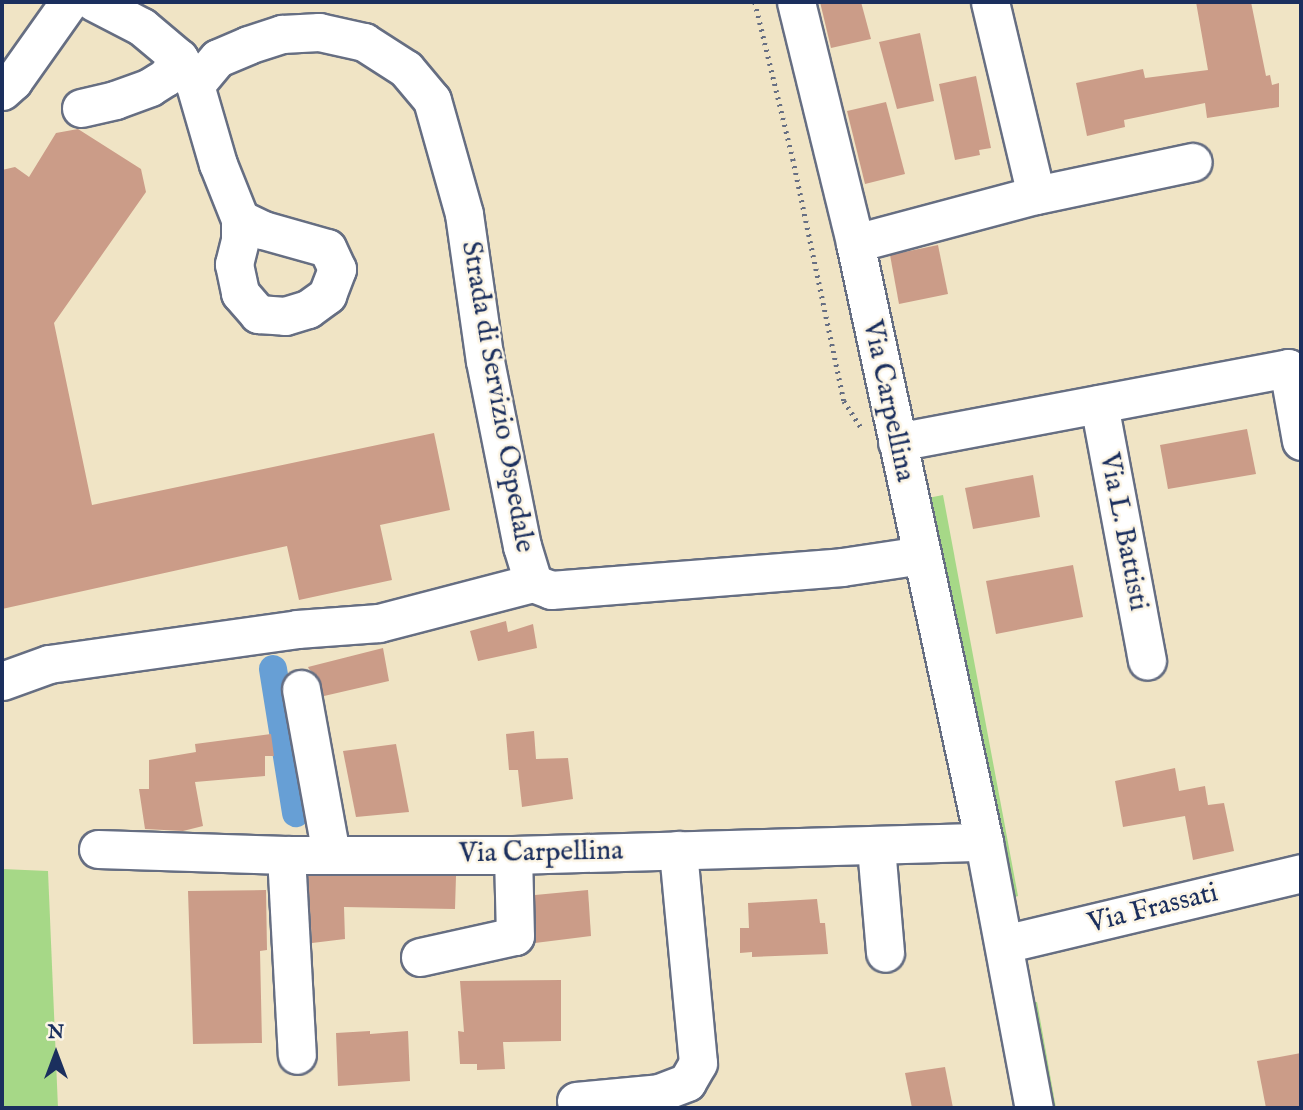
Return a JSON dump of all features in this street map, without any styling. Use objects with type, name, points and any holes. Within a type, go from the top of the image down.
[{"type":"street","points":[[2,91],[13,81],[69,2]]},
{"type":"street","points":[[94,2],[142,27],[187,71],[218,164],[240,219]]},
{"type":"street","name":"Via Carpellina","points":[[796,2],[855,243],[984,842],[1034,1108]]},
{"type":"street","points":[[990,2],[1036,195]]},
{"type":"street","name":"Strada di Servizio Ospedale","points":[[81,108],[115,100],[150,87],[166,77],[282,34],[319,32],[364,42],[406,69],[432,100],[464,214],[485,361],[522,546],[533,583],[551,590],[842,567],[922,555]]},
{"type":"street","points":[[855,243],[1036,195],[1193,162]]},
{"type":"street","points":[[897,442],[1295,367],[1301,441]]},
{"type":"street","name":"Via L. Battisti","points":[[1099,404],[1147,661]]},
{"type":"street","points":[[2,681],[49,664],[297,629],[379,623],[533,583]]},
{"type":"street","points":[[301,689],[331,854]]},
{"type":"street","name":"Via Carpellina","points":[[98,849],[286,855],[513,855],[984,842]]},
{"type":"street","points":[[876,847],[885,953]]},
{"type":"street","points":[[576,1101],[659,1093],[687,1082],[698,1063],[678,850]]},
{"type":"street","points":[[286,855],[297,1055]]},
{"type":"street","points":[[420,957],[515,936],[513,855]]},
{"type":"street","name":"Via Frassati","points":[[1004,944],[1301,873]]},
{"type":"green space","points":[[943,495],[1018,896],[1012,898],[923,499]]},
{"type":"green space","points":[[2,869],[48,871],[58,1108],[2,1108]]},
{"type":"green space","points":[[1037,1002],[1056,1108],[1050,1108],[1031,1003]]},
{"type":"building","points":[[820,2],[861,2],[871,39],[831,48]]},
{"type":"building","points":[[1196,2],[1251,2],[1266,76],[1270,75],[1272,85],[1279,83],[1279,107],[1207,118],[1205,103],[1124,120],[1125,127],[1087,136],[1076,83],[1143,69],[1145,78],[1208,70]]},
{"type":"building","points":[[920,33],[934,101],[897,109],[879,42]]},
{"type":"building","points":[[976,76],[991,148],[979,150],[980,155],[955,160],[939,84]]},
{"type":"building","points":[[886,102],[905,174],[865,184],[847,111]]},
{"type":"building","points":[[78,129],[141,169],[146,192],[54,323],[92,505],[434,433],[450,510],[380,525],[392,580],[299,600],[287,546],[2,609],[2,170],[15,167],[29,177],[56,133]]},
{"type":"building","points":[[938,245],[948,294],[899,304],[890,255]]},
{"type":"building","points":[[1247,429],[1256,474],[1168,489],[1160,445]]},
{"type":"building","points":[[1033,475],[1040,517],[973,529],[965,488]]},
{"type":"building","points":[[1073,565],[1083,617],[996,634],[986,581]]},
{"type":"building","points":[[506,621],[508,632],[533,624],[537,648],[478,661],[470,631]]},
{"type":"building","points":[[383,648],[389,681],[324,696],[317,676],[308,667]]},
{"type":"building","points":[[534,731],[536,759],[568,758],[573,799],[522,807],[518,770],[509,770],[506,734]]},
{"type":"building","points":[[271,734],[274,756],[265,756],[265,776],[195,782],[203,826],[183,831],[145,829],[139,789],[149,789],[149,760],[196,752],[195,744]]},
{"type":"building","points":[[396,744],[409,812],[356,817],[343,751]]},
{"type":"building","points":[[1175,768],[1179,791],[1205,786],[1208,805],[1224,803],[1234,851],[1193,860],[1185,816],[1123,827],[1115,781]]},
{"type":"building","points":[[308,876],[456,876],[455,909],[344,907],[345,939],[312,943]]},
{"type":"building","points":[[266,890],[267,950],[260,951],[262,1043],[193,1044],[188,891]]},
{"type":"building","points":[[588,890],[591,936],[535,943],[535,895]]},
{"type":"building","points":[[817,899],[820,923],[825,923],[828,954],[752,957],[752,952],[740,953],[740,928],[749,928],[748,903]]},
{"type":"building","points":[[561,980],[561,1041],[503,1042],[505,1069],[477,1070],[477,1064],[460,1064],[458,1031],[464,1032],[460,981]]},
{"type":"building","points":[[370,1031],[370,1034],[408,1031],[410,1081],[338,1086],[336,1033]]},
{"type":"building","points":[[1301,1053],[1301,1108],[1266,1108],[1257,1061]]},
{"type":"building","points":[[945,1067],[953,1108],[912,1108],[905,1073]]},
{"type":"waterway","points":[[273,669],[296,813]]}]
